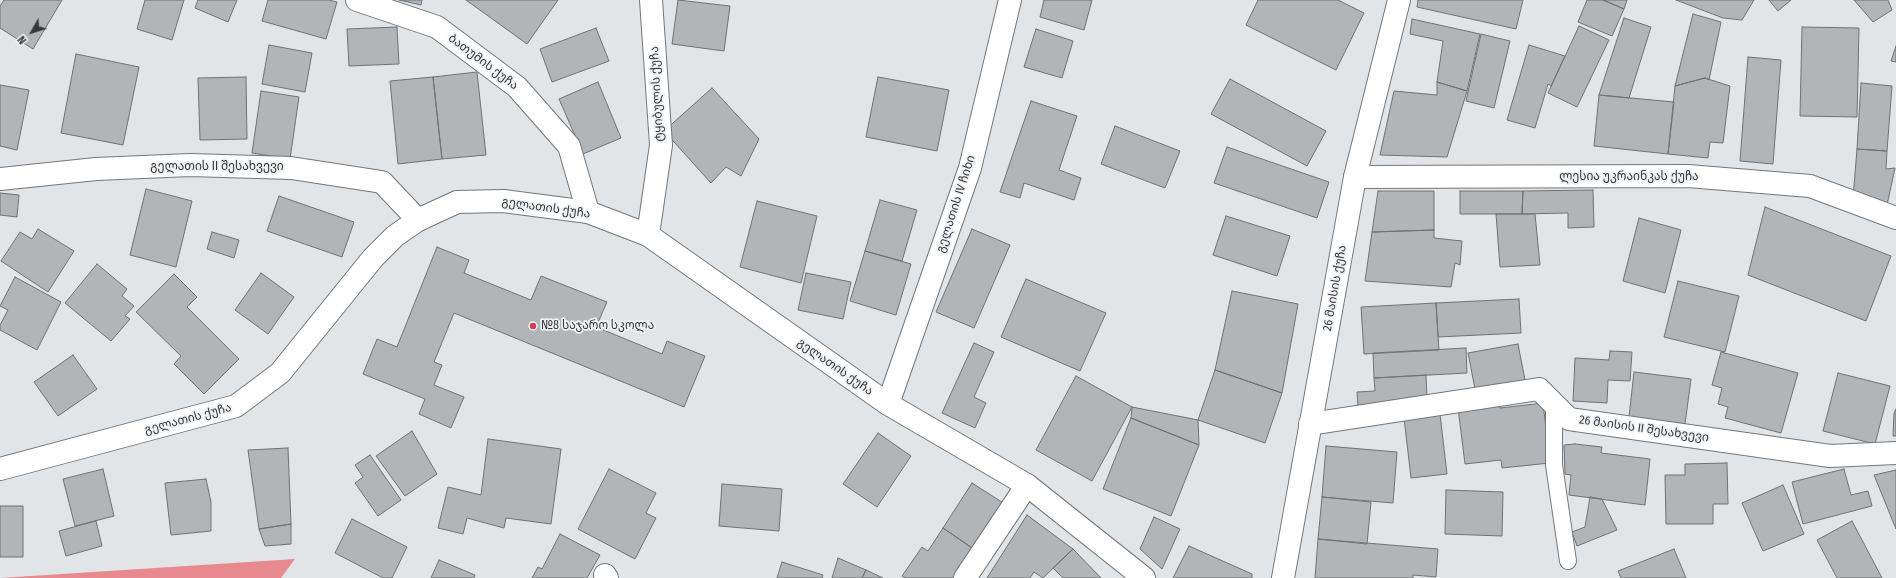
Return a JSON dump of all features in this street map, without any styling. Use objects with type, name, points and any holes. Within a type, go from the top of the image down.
[{"type":"street","name":"ბათუმის ქუჩა","points":[[357,0],[437,27],[517,87],[569,146],[588,212]]},
{"type":"street","name":"ტყიბულის ქუჩა","points":[[648,235],[661,145],[651,0]]},
{"type":"street","name":"გელათის IV ჩიხი","points":[[888,404],[970,168],[1010,0]]},
{"type":"street","name":"26 მაისის ქუჩა","points":[[1283,578],[1356,177],[1399,0]]},
{"type":"street","name":"გელათის II შესახვევი","points":[[0,179],[96,169],[190,165],[291,168],[382,182],[418,220]]},
{"type":"street","name":"ლესია უკრაინკას ქუჩა","points":[[1356,177],[1688,176],[1810,186],[1896,218]]},
{"type":"street","name":"გელათის ქუჩა","points":[[0,469],[236,406],[280,372],[373,258],[395,236],[418,220],[457,202],[503,201],[588,212],[648,235],[888,404],[1027,485],[1144,578]]},
{"type":"street","name":"26 მაისის II შესახვევი","points":[[1310,424],[1539,389],[1569,419],[1830,456],[1896,453]]},
{"type":"street","points":[[965,578],[1027,485]]},
{"type":"lane","points":[[1554,403],[1554,465],[1568,561]]},
{"type":"shaded area","points":[[295,559],[281,578],[0,578]]},
{"type":"building","points":[[4,0],[62,0],[33,49],[0,28],[0,6]]},
{"type":"building","points":[[145,0],[184,0],[172,40],[137,29]]},
{"type":"building","points":[[198,0],[237,0],[228,22],[195,8]]},
{"type":"building","points":[[268,0],[329,0],[337,2],[326,39],[262,21]]},
{"type":"building","points":[[399,0],[422,0],[421,5]]},
{"type":"building","points":[[466,0],[558,0],[527,44]]},
{"type":"building","points":[[678,0],[730,6],[724,51],[672,44]]},
{"type":"building","points":[[1044,0],[1092,0],[1084,30],[1040,17]]},
{"type":"building","points":[[1258,0],[1338,0],[1364,13],[1336,70],[1246,25]]},
{"type":"building","points":[[1418,0],[1523,0],[1516,29],[1417,7]]},
{"type":"building","points":[[1587,0],[1603,0],[1624,9],[1612,36],[1578,22]]},
{"type":"building","points":[[1603,0],[1627,0],[1624,9]]},
{"type":"building","points":[[1676,0],[1754,0],[1742,20],[1723,18]]},
{"type":"building","points":[[1769,0],[1791,0],[1778,11]]},
{"type":"building","points":[[1854,0],[1888,0],[1892,10],[1873,22]]},
{"type":"building","points":[[1693,14],[1721,22],[1709,80],[1705,78],[1675,86]]},
{"type":"building","points":[[1624,18],[1651,27],[1629,98],[1599,95]]},
{"type":"building","points":[[1412,19],[1480,34],[1467,91],[1437,82],[1443,41],[1410,34]]},
{"type":"building","points":[[1579,26],[1609,40],[1577,107],[1548,93]]},
{"type":"building","points":[[397,27],[399,64],[349,66],[347,29]]},
{"type":"building","points":[[1802,27],[1859,28],[1857,117],[1800,116]]},
{"type":"building","points":[[596,28],[609,61],[552,82],[540,49]]},
{"type":"building","points":[[1036,29],[1073,41],[1062,78],[1024,67]]},
{"type":"building","points":[[1481,34],[1510,41],[1494,108],[1466,101]]},
{"type":"building","points":[[269,45],[312,53],[305,92],[262,84]]},
{"type":"building","points":[[1529,45],[1565,56],[1551,86],[1548,84],[1535,128],[1507,120]]},
{"type":"building","points":[[1896,46],[1896,62],[1891,61]]},
{"type":"building","points":[[76,54],[139,67],[123,145],[61,133]]},
{"type":"building","points":[[1748,57],[1781,60],[1773,164],[1740,161]]},
{"type":"building","points":[[477,72],[486,155],[442,159],[433,77]]},
{"type":"building","points":[[246,77],[247,139],[200,140],[198,78]]},
{"type":"building","points":[[433,77],[442,159],[398,164],[390,81]]},
{"type":"building","points":[[878,77],[949,90],[937,151],[866,137]]},
{"type":"building","points":[[1705,78],[1730,86],[1723,143],[1710,142],[1708,158],[1668,154],[1675,86]]},
{"type":"building","points":[[1230,79],[1326,131],[1307,166],[1211,114]]},
{"type":"building","points":[[598,82],[621,138],[583,154],[559,99]]},
{"type":"building","points":[[1437,82],[1467,91],[1447,157],[1380,155],[1394,91],[1437,95]]},
{"type":"building","points":[[1861,83],[1892,86],[1887,151],[1857,149]]},
{"type":"building","points":[[0,85],[29,90],[17,150],[0,146]]},
{"type":"building","points":[[712,88],[759,139],[741,176],[726,167],[711,183],[664,131]]},
{"type":"building","points":[[261,91],[299,97],[290,159],[252,153]]},
{"type":"building","points":[[1599,95],[1674,102],[1668,154],[1594,146]]},
{"type":"building","points":[[1031,101],[1077,116],[1059,170],[1081,178],[1074,200],[1024,183],[1020,198],[1000,192]]},
{"type":"building","points":[[1115,126],[1180,151],[1165,188],[1101,164]]},
{"type":"building","points":[[1227,147],[1329,182],[1317,218],[1214,183]]},
{"type":"building","points":[[1857,149],[1887,151],[1886,169],[1895,168],[1887,205],[1853,198]]},
{"type":"building","points":[[146,189],[192,201],[176,267],[130,255]]},
{"type":"building","points":[[1593,190],[1594,227],[1568,228],[1568,213],[1522,214],[1523,191]]},
{"type":"building","points":[[1378,191],[1434,191],[1434,230],[1372,232]]},
{"type":"building","points":[[1460,191],[1523,191],[1522,214],[1460,214]]},
{"type":"building","points":[[0,193],[19,195],[17,217],[0,215]]},
{"type":"building","points":[[279,196],[354,222],[342,257],[267,231]]},
{"type":"building","points":[[880,200],[917,210],[902,261],[865,251]]},
{"type":"building","points":[[757,201],[817,216],[801,283],[740,267]]},
{"type":"building","points":[[1765,207],[1891,256],[1866,321],[1748,275]]},
{"type":"building","points":[[1496,214],[1535,214],[1540,265],[1500,267]]},
{"type":"building","points":[[1226,216],[1290,236],[1277,276],[1213,255]]},
{"type":"building","points":[[1639,218],[1681,230],[1665,293],[1623,281]]},
{"type":"building","points":[[38,229],[74,251],[48,292],[1,261],[20,232],[32,239]]},
{"type":"building","points":[[972,229],[1010,245],[974,328],[936,312]]},
{"type":"building","points":[[1434,230],[1434,238],[1462,241],[1460,265],[1455,263],[1451,287],[1365,281],[1372,232]]},
{"type":"building","points":[[212,232],[239,240],[234,258],[207,249]]},
{"type":"building","points":[[437,247],[469,260],[464,273],[531,300],[541,276],[607,302],[596,327],[662,354],[667,341],[705,356],[684,407],[454,313],[434,362],[442,365],[434,385],[464,397],[451,428],[419,414],[425,399],[363,374],[377,339],[397,347]]},
{"type":"building","points":[[865,251],[911,264],[896,315],[850,301]]},
{"type":"building","points":[[97,264],[127,289],[122,296],[134,306],[125,316],[130,319],[111,341],[65,303]]},
{"type":"building","points":[[261,273],[294,297],[268,334],[235,310]]},
{"type":"building","points":[[806,273],[851,282],[843,319],[798,310]]},
{"type":"building","points":[[174,274],[197,297],[187,307],[239,359],[204,394],[174,364],[181,356],[136,312]]},
{"type":"building","points":[[15,277],[61,302],[37,350],[0,330],[0,325],[8,310],[0,306]]},
{"type":"building","points":[[1026,279],[1106,313],[1080,371],[1001,337]]},
{"type":"building","points":[[1678,281],[1739,296],[1725,352],[1664,337]]},
{"type":"building","points":[[1232,291],[1298,304],[1282,393],[1215,370]]},
{"type":"building","points":[[1519,299],[1521,333],[1438,337],[1436,303]]},
{"type":"building","points":[[1436,303],[1439,350],[1364,354],[1361,307]]},
{"type":"building","points":[[974,343],[994,352],[974,397],[986,403],[975,428],[942,413]]},
{"type":"building","points":[[1518,344],[1525,380],[1475,389],[1468,353]]},
{"type":"building","points":[[1466,348],[1467,373],[1374,378],[1373,353]]},
{"type":"building","points":[[1610,351],[1632,352],[1630,381],[1608,380],[1607,403],[1573,401],[1575,358],[1609,360]]},
{"type":"building","points":[[1721,352],[1798,373],[1781,433],[1725,418],[1728,407],[1718,404],[1722,388],[1712,385]]},
{"type":"building","points":[[73,355],[97,389],[58,416],[34,382]]},
{"type":"building","points":[[1215,370],[1282,393],[1265,443],[1198,420]]},
{"type":"building","points":[[1634,372],[1691,379],[1685,424],[1629,417]]},
{"type":"building","points":[[1838,373],[1890,386],[1875,444],[1823,431]]},
{"type":"building","points":[[1426,375],[1427,397],[1358,407],[1357,392],[1375,391],[1374,378]]},
{"type":"building","points":[[1076,376],[1132,407],[1092,481],[1036,450]]},
{"type":"building","points":[[1543,403],[1550,463],[1502,468],[1501,460],[1465,464],[1458,408],[1499,404],[1500,408]]},
{"type":"building","points":[[1132,407],[1198,420],[1199,445],[1131,418]]},
{"type":"building","points":[[1896,409],[1896,436],[1893,436],[1894,413]]},
{"type":"building","points":[[1440,414],[1447,474],[1411,478],[1404,418]]},
{"type":"building","points":[[1131,418],[1199,445],[1171,516],[1103,489]]},
{"type":"building","points":[[412,431],[437,474],[405,496],[376,456]]},
{"type":"building","points":[[878,433],[911,456],[877,507],[843,484]]},
{"type":"building","points":[[488,439],[561,449],[551,524],[506,518],[504,528],[467,518],[463,534],[438,528],[448,487],[481,495]]},
{"type":"building","points":[[1575,444],[1602,447],[1601,453],[1650,459],[1645,505],[1569,495],[1571,475],[1565,474],[1564,445]]},
{"type":"building","points":[[1326,446],[1397,452],[1393,503],[1322,497]]},
{"type":"building","points":[[288,448],[291,524],[259,529],[248,450]]},
{"type":"building","points":[[370,455],[401,500],[378,516],[355,483],[363,477],[355,465]]},
{"type":"building","points":[[1727,463],[1728,504],[1713,504],[1713,524],[1666,524],[1665,475],[1685,475],[1685,464]]},
{"type":"building","points":[[103,469],[114,516],[75,526],[63,479]]},
{"type":"building","points":[[609,469],[656,493],[646,513],[656,518],[635,559],[578,529]]},
{"type":"building","points":[[1844,469],[1851,495],[1868,491],[1872,506],[1803,524],[1792,482]]},
{"type":"building","points":[[1896,470],[1896,529],[1874,475]]},
{"type":"building","points":[[206,479],[211,502],[211,531],[171,535],[165,483]]},
{"type":"building","points":[[972,483],[1005,504],[975,550],[943,528]]},
{"type":"building","points":[[722,484],[782,489],[779,531],[719,526]]},
{"type":"building","points":[[1783,485],[1804,534],[1763,551],[1742,503]]},
{"type":"building","points":[[1446,490],[1503,492],[1502,536],[1445,534]]},
{"type":"building","points":[[1322,497],[1371,502],[1367,544],[1318,539]]},
{"type":"building","points":[[1590,497],[1602,499],[1617,530],[1577,546],[1572,532],[1585,527]]},
{"type":"building","points":[[0,506],[23,506],[23,557],[0,557]]},
{"type":"building","points":[[1027,515],[1073,549],[1043,578],[1034,572],[1030,578],[987,578]]},
{"type":"building","points":[[1154,517],[1180,529],[1162,569],[1140,549]]},
{"type":"building","points":[[352,519],[407,547],[392,578],[383,578],[335,553]]},
{"type":"building","points":[[96,521],[102,546],[66,556],[59,531]]},
{"type":"building","points":[[1852,521],[1882,578],[1837,578],[1817,540]]},
{"type":"building","points":[[291,524],[291,544],[265,546],[259,529]]},
{"type":"building","points":[[943,528],[975,550],[957,578],[906,578],[902,576],[922,547],[928,551]]},
{"type":"building","points":[[560,534],[600,555],[587,578],[532,578],[538,567],[542,569]]},
{"type":"building","points":[[1318,539],[1438,549],[1436,577],[1413,575],[1413,578],[1315,578]]},
{"type":"building","points":[[1189,546],[1252,574],[1252,578],[1173,578]]},
{"type":"building","points":[[1073,549],[1101,578],[1063,578],[1053,568]]},
{"type":"building","points":[[1674,549],[1686,578],[1621,578],[1618,571]]},
{"type":"building","points":[[838,558],[866,570],[862,578],[832,578]]},
{"type":"building","points":[[439,560],[475,575],[474,578],[431,578]]},
{"type":"building","points":[[782,562],[823,575],[822,578],[777,578]]},
{"type":"building","points":[[866,570],[883,578],[862,578]]},
{"type":"place","name":"№8 საჯარო სკოლა","points":[[533,326]]}]
